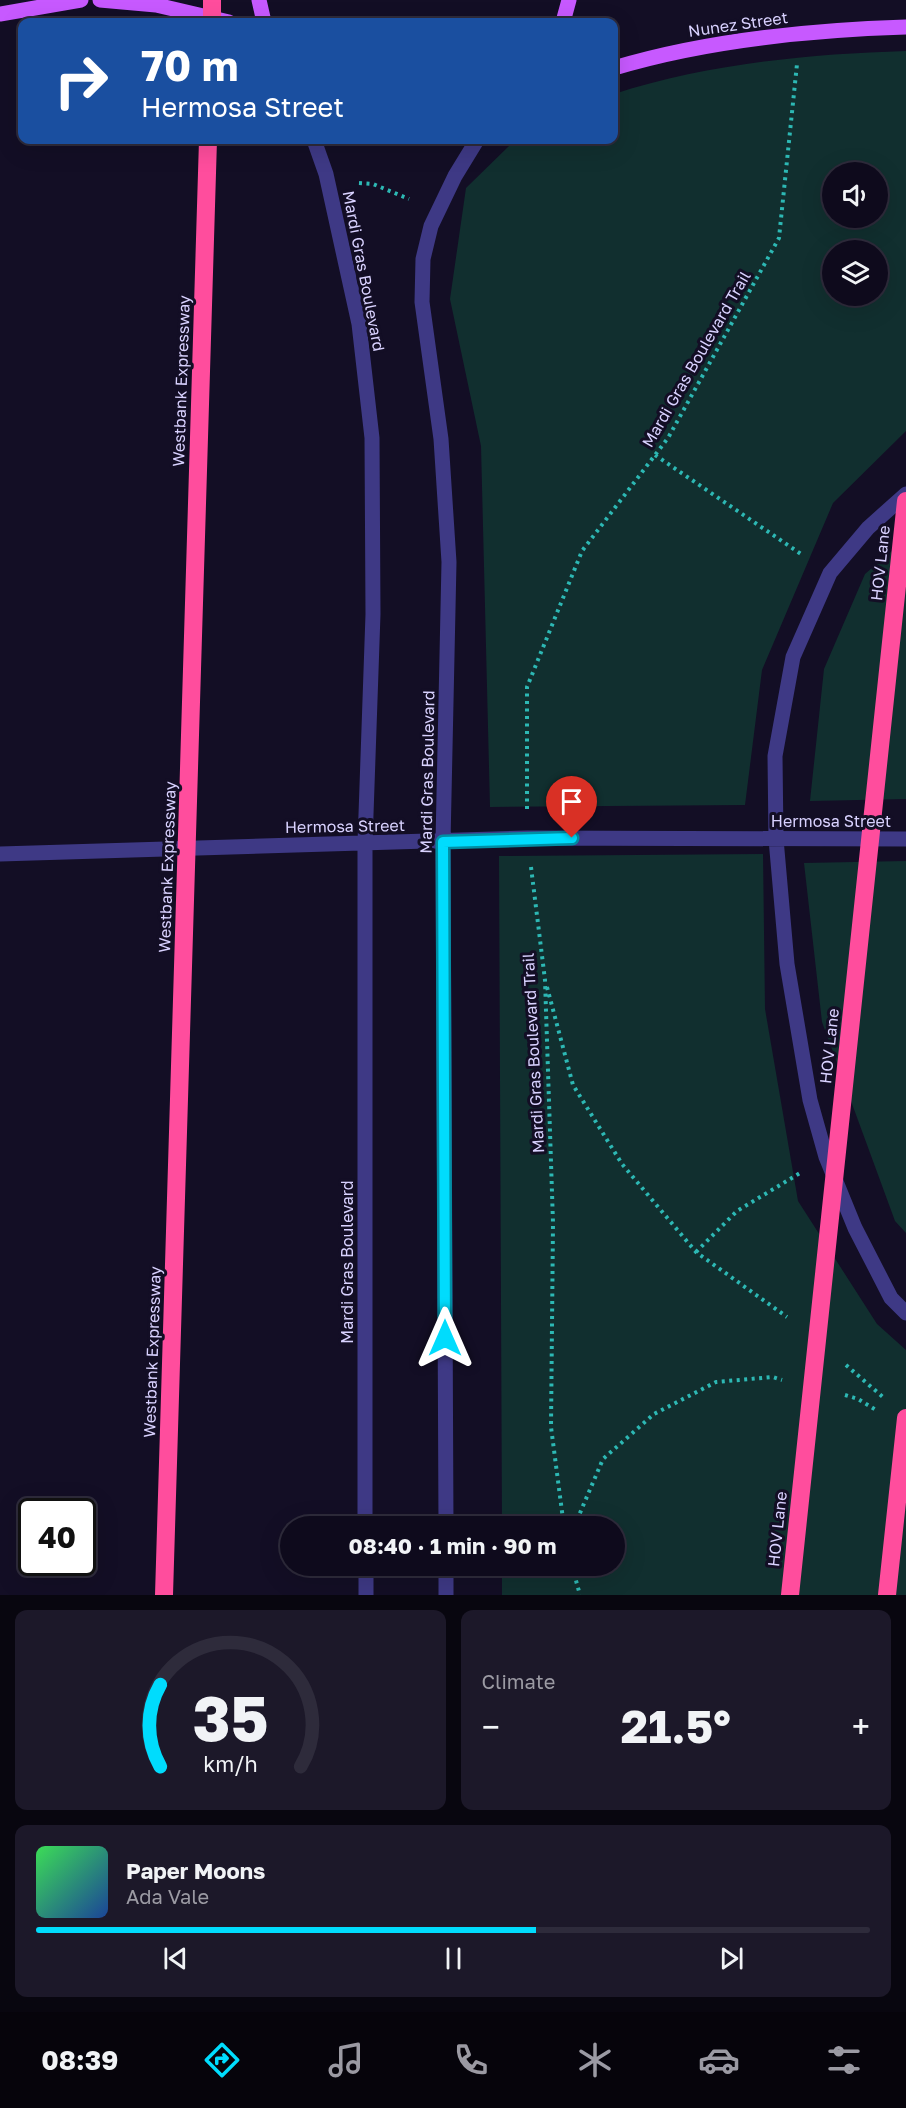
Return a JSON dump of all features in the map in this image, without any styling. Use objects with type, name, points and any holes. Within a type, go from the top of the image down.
[{"type":"highway","points":[[212,0],[212,18]]},
{"type":"highway","name":"Westbank Expressway","points":[[164,1595],[208,144]]},
{"type":"highway","name":"HOV Lane","points":[[790,1595],[906,501]]},
{"type":"highway","points":[[887,1595],[906,1418]]},
{"type":"main road","points":[[0,14],[81,0]]},
{"type":"main road","points":[[100,0],[156,5],[212,18]]},
{"type":"main road","points":[[259,0],[263,18]]},
{"type":"main road","points":[[565,18],[569,0]]},
{"type":"main road","name":"Nunez Street","points":[[618,67],[659,54],[800,33],[906,27]]},
{"type":"street","name":"Mardi Gras Boulevard","points":[[315,144],[327,181],[359,324],[372,438],[373,614],[365,843],[365,1516]]},
{"type":"street","name":"Mardi Gras Boulevard","points":[[446,1516],[443,842],[449,562],[441,439],[422,302],[423,259],[434,218],[475,144]]},
{"type":"street","points":[[906,494],[868,528],[830,573],[793,657],[776,756],[776,839],[787,964],[810,1100],[826,1157],[855,1228],[891,1298],[906,1313]]},
{"type":"street","name":"Hermosa Street","points":[[0,854],[527,838],[906,840]]},
{"type":"street","points":[[366,1576],[366,1595]]},
{"type":"street","points":[[446,1576],[446,1595]]},
{"type":"path","name":"Mardi Gras Boulevard Trail","points":[[563,1516],[551,1427],[552,1223],[545,980],[527,838],[527,687],[582,551],[668,438],[779,238],[800,33]]},
{"type":"path","points":[[352,182],[373,184],[411,200]]},
{"type":"path","points":[[655,454],[830,573]]},
{"type":"path","points":[[545,980],[573,1085],[622,1164],[696,1252],[790,1319]]},
{"type":"path","points":[[696,1252],[737,1211],[826,1157]]},
{"type":"path","points":[[844,1364],[889,1402]]},
{"type":"path","points":[[579,1516],[603,1459],[654,1414],[716,1382],[773,1377],[784,1380]]},
{"type":"path","points":[[837,1393],[858,1399],[877,1411]]},
{"type":"path","points":[[575,1576],[580,1595]]},
{"type":"green space","points":[[906,51],[906,431],[833,503],[762,670],[745,805],[490,807],[481,446],[450,299],[466,188],[511,144],[618,144],[618,93],[685,75],[795,58]]},
{"type":"green space","points":[[906,539],[906,799],[810,801],[824,669],[865,574]]},
{"type":"green space","points":[[763,854],[765,1009],[798,1201],[877,1324],[906,1350],[906,1595],[502,1595],[502,1576],[625,1576],[625,1516],[502,1516],[499,856]]},
{"type":"green space","points":[[906,861],[906,1233],[895,1221],[822,1022],[804,863]]},
{"type":"route","points":[[445,1338],[443,842],[572,838]]}]
